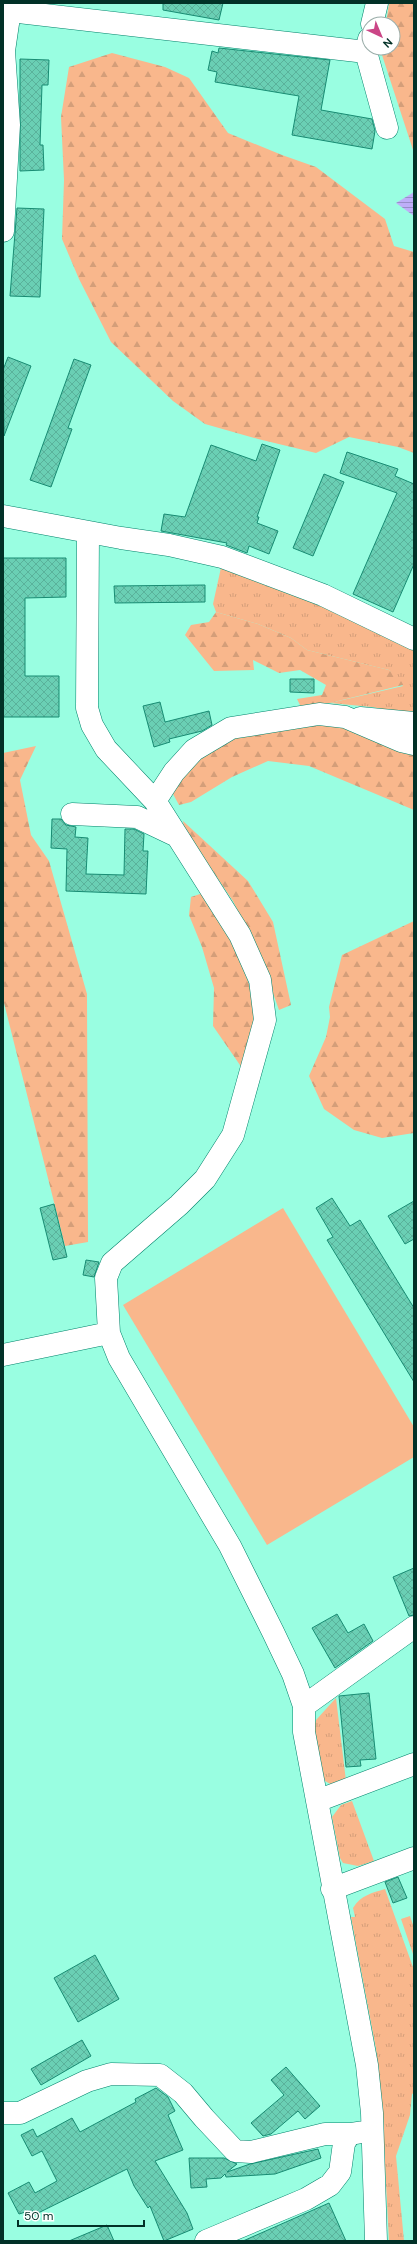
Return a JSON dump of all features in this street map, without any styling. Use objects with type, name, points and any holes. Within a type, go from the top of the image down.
[{"type":"street","points":[[374,16],[377,3]]},
{"type":"street","points":[[3,231],[8,125],[4,51],[10,7],[361,45]]},
{"type":"street","points":[[370,56],[387,128]]},
{"type":"street","points":[[3,516],[88,532],[170,545],[222,557],[323,595],[414,639]]},
{"type":"street","points":[[88,532],[87,708],[92,726],[106,748],[155,801],[240,935],[260,980],[265,1020],[233,1135],[205,1179],[179,1205],[112,1263],[108,1271],[109,1333],[122,1365],[230,1546],[290,1667],[304,1706],[304,1732],[332,1889],[359,2020],[368,2072],[372,2130],[376,2241]]},
{"type":"street","points":[[155,801],[174,772],[194,750],[231,728],[318,714],[414,723]]},
{"type":"street","points":[[345,717],[401,741],[414,744]]},
{"type":"street","points":[[72,814],[137,817],[177,836]]},
{"type":"street","points":[[3,1355],[109,1333]]},
{"type":"street","points":[[304,1706],[414,1627]]},
{"type":"street","points":[[317,1801],[414,1764]]},
{"type":"street","points":[[332,1889],[414,1858]]},
{"type":"street","points":[[3,2113],[20,2113],[87,2081],[111,2074],[160,2075],[184,2093],[204,2118],[235,2150],[251,2152],[325,2134],[350,2134],[372,2130]]},
{"type":"street","points":[[206,2241],[306,2199],[330,2185],[340,2172],[344,2158],[344,2142],[350,2134]]},
{"type":"green space","points":[[389,3],[414,3],[414,153],[382,56],[401,56],[401,16],[387,16]]},
{"type":"green space","points":[[112,53],[165,67],[189,78],[228,133],[316,167],[385,219],[394,246],[414,252],[414,453],[398,447],[349,437],[316,453],[205,424],[173,401],[111,342],[79,279],[62,239],[64,180],[61,117],[69,67]]},
{"type":"green space","points":[[222,563],[414,647],[414,715],[372,707],[330,703],[403,686],[389,670],[307,650],[291,638],[258,624],[216,612],[213,604]]},
{"type":"green space","points":[[216,612],[258,624],[291,638],[307,650],[389,670],[404,682],[403,685],[330,703],[301,707],[297,699],[322,695],[326,685],[300,670],[279,673],[253,660],[254,670],[214,671],[185,635],[191,625],[209,622]]},
{"type":"green space","points":[[325,719],[414,749],[414,810],[309,766],[268,761],[232,777],[191,802],[179,805],[173,794],[180,776],[196,754],[235,733]]},
{"type":"green space","points":[[36,746],[20,780],[31,835],[49,861],[87,994],[88,1242],[65,1246],[3,999],[3,753]]},
{"type":"green space","points":[[183,821],[248,881],[273,922],[291,1005],[279,1010],[259,954],[233,901],[184,829]]},
{"type":"green space","points":[[203,893],[233,942],[249,984],[255,1020],[242,1068],[213,1026],[214,988],[202,947],[189,915],[191,897]]},
{"type":"green space","points":[[414,921],[414,1133],[382,1138],[354,1130],[324,1109],[309,1076],[326,1037],[330,1017],[329,1007],[342,955]]},
{"type":"green space","points":[[283,1208],[414,1427],[414,1457],[267,1545],[123,1305]]},
{"type":"green space","points":[[336,1698],[346,1781],[332,1785],[325,1781],[323,1776],[314,1727],[316,1720]]},
{"type":"green space","points":[[352,1801],[374,1861],[358,1866],[343,1863],[340,1858],[332,1817],[341,1805]]},
{"type":"green space","points":[[385,1889],[414,1970],[414,2093],[412,2094],[410,2115],[396,2156],[404,2241],[389,2241],[382,2108],[376,2049],[351,1917],[355,1917],[353,1908],[363,1897]]},
{"type":"green space","points":[[410,1916],[414,1928],[414,1957],[401,1919]]},
{"type":"shaded area","points":[[414,192],[414,216],[396,203]]},
{"type":"building","points":[[163,3],[223,3],[219,20],[163,10]]},
{"type":"building","points":[[219,48],[330,60],[321,110],[372,119],[375,131],[372,149],[292,135],[299,96],[215,82],[217,72],[208,70],[212,51],[218,53]]},
{"type":"building","points":[[20,59],[49,60],[48,85],[42,85],[40,145],[43,145],[44,170],[20,171]]},
{"type":"building","points":[[17,208],[44,209],[40,297],[10,296]]},
{"type":"building","points":[[8,357],[31,366],[4,436],[3,370]]},
{"type":"building","points":[[74,359],[91,365],[68,428],[72,429],[51,487],[30,480]]},
{"type":"building","points":[[262,444],[280,450],[257,517],[259,517],[257,523],[278,531],[269,554],[249,546],[247,553],[226,545],[227,543],[161,531],[164,514],[185,517],[211,445],[256,461]]},
{"type":"building","points":[[347,452],[398,469],[395,476],[414,484],[414,564],[393,612],[353,594],[397,493],[340,473]]},
{"type":"building","points":[[324,474],[344,482],[313,556],[293,548]]},
{"type":"building","points":[[3,558],[66,558],[66,597],[25,598],[25,676],[59,676],[59,717],[3,717]]},
{"type":"building","points":[[205,585],[205,602],[115,603],[114,586]]},
{"type":"building","points":[[290,679],[314,679],[314,693],[290,692]]},
{"type":"building","points":[[160,702],[165,722],[209,711],[212,725],[202,731],[169,739],[170,742],[154,747],[143,706]]},
{"type":"building","points":[[52,819],[61,819],[66,825],[76,827],[75,837],[88,838],[86,874],[124,875],[125,829],[134,829],[144,834],[143,851],[148,851],[146,894],[66,891],[67,849],[51,848]]},
{"type":"building","points":[[332,1198],[350,1226],[360,1220],[414,1308],[414,1382],[327,1240],[333,1237],[316,1208]]},
{"type":"building","points":[[414,1201],[414,1239],[405,1244],[388,1216]]},
{"type":"building","points":[[54,1204],[67,1257],[53,1260],[40,1208]]},
{"type":"building","points":[[86,1260],[99,1262],[94,1277],[83,1275]]},
{"type":"building","points":[[414,1568],[414,1615],[409,1616],[393,1577]]},
{"type":"building","points":[[337,1614],[348,1633],[364,1624],[373,1641],[335,1668],[312,1628]]},
{"type":"building","points":[[369,1693],[376,1759],[360,1760],[361,1766],[346,1767],[339,1696]]},
{"type":"building","points":[[398,1877],[407,1898],[393,1903],[385,1882]]},
{"type":"building","points":[[95,1955],[119,1999],[78,2022],[54,1978]]},
{"type":"building","points":[[82,2040],[91,2056],[41,2085],[31,2069]]},
{"type":"building","points":[[286,2067],[320,2106],[305,2119],[298,2111],[271,2134],[263,2136],[251,2123],[284,2095],[271,2080]]},
{"type":"building","points":[[156,2088],[168,2097],[175,2111],[168,2115],[183,2150],[155,2161],[187,2213],[193,2229],[164,2241],[150,2206],[148,2208],[134,2186],[127,2169],[34,2215],[32,2210],[19,2214],[8,2193],[29,2182],[35,2193],[57,2181],[42,2151],[32,2156],[21,2135],[33,2129],[37,2137],[72,2118],[80,2132],[136,2102],[135,2099]]},
{"type":"building","points":[[318,2149],[321,2158],[275,2174],[226,2177],[225,2174],[221,2178],[206,2179],[207,2187],[191,2188],[189,2158],[224,2158],[237,2164],[227,2172],[250,2164]]},
{"type":"building","points":[[329,2203],[346,2241],[243,2241]]},
{"type":"building","points":[[107,2225],[114,2241],[69,2241]]}]
